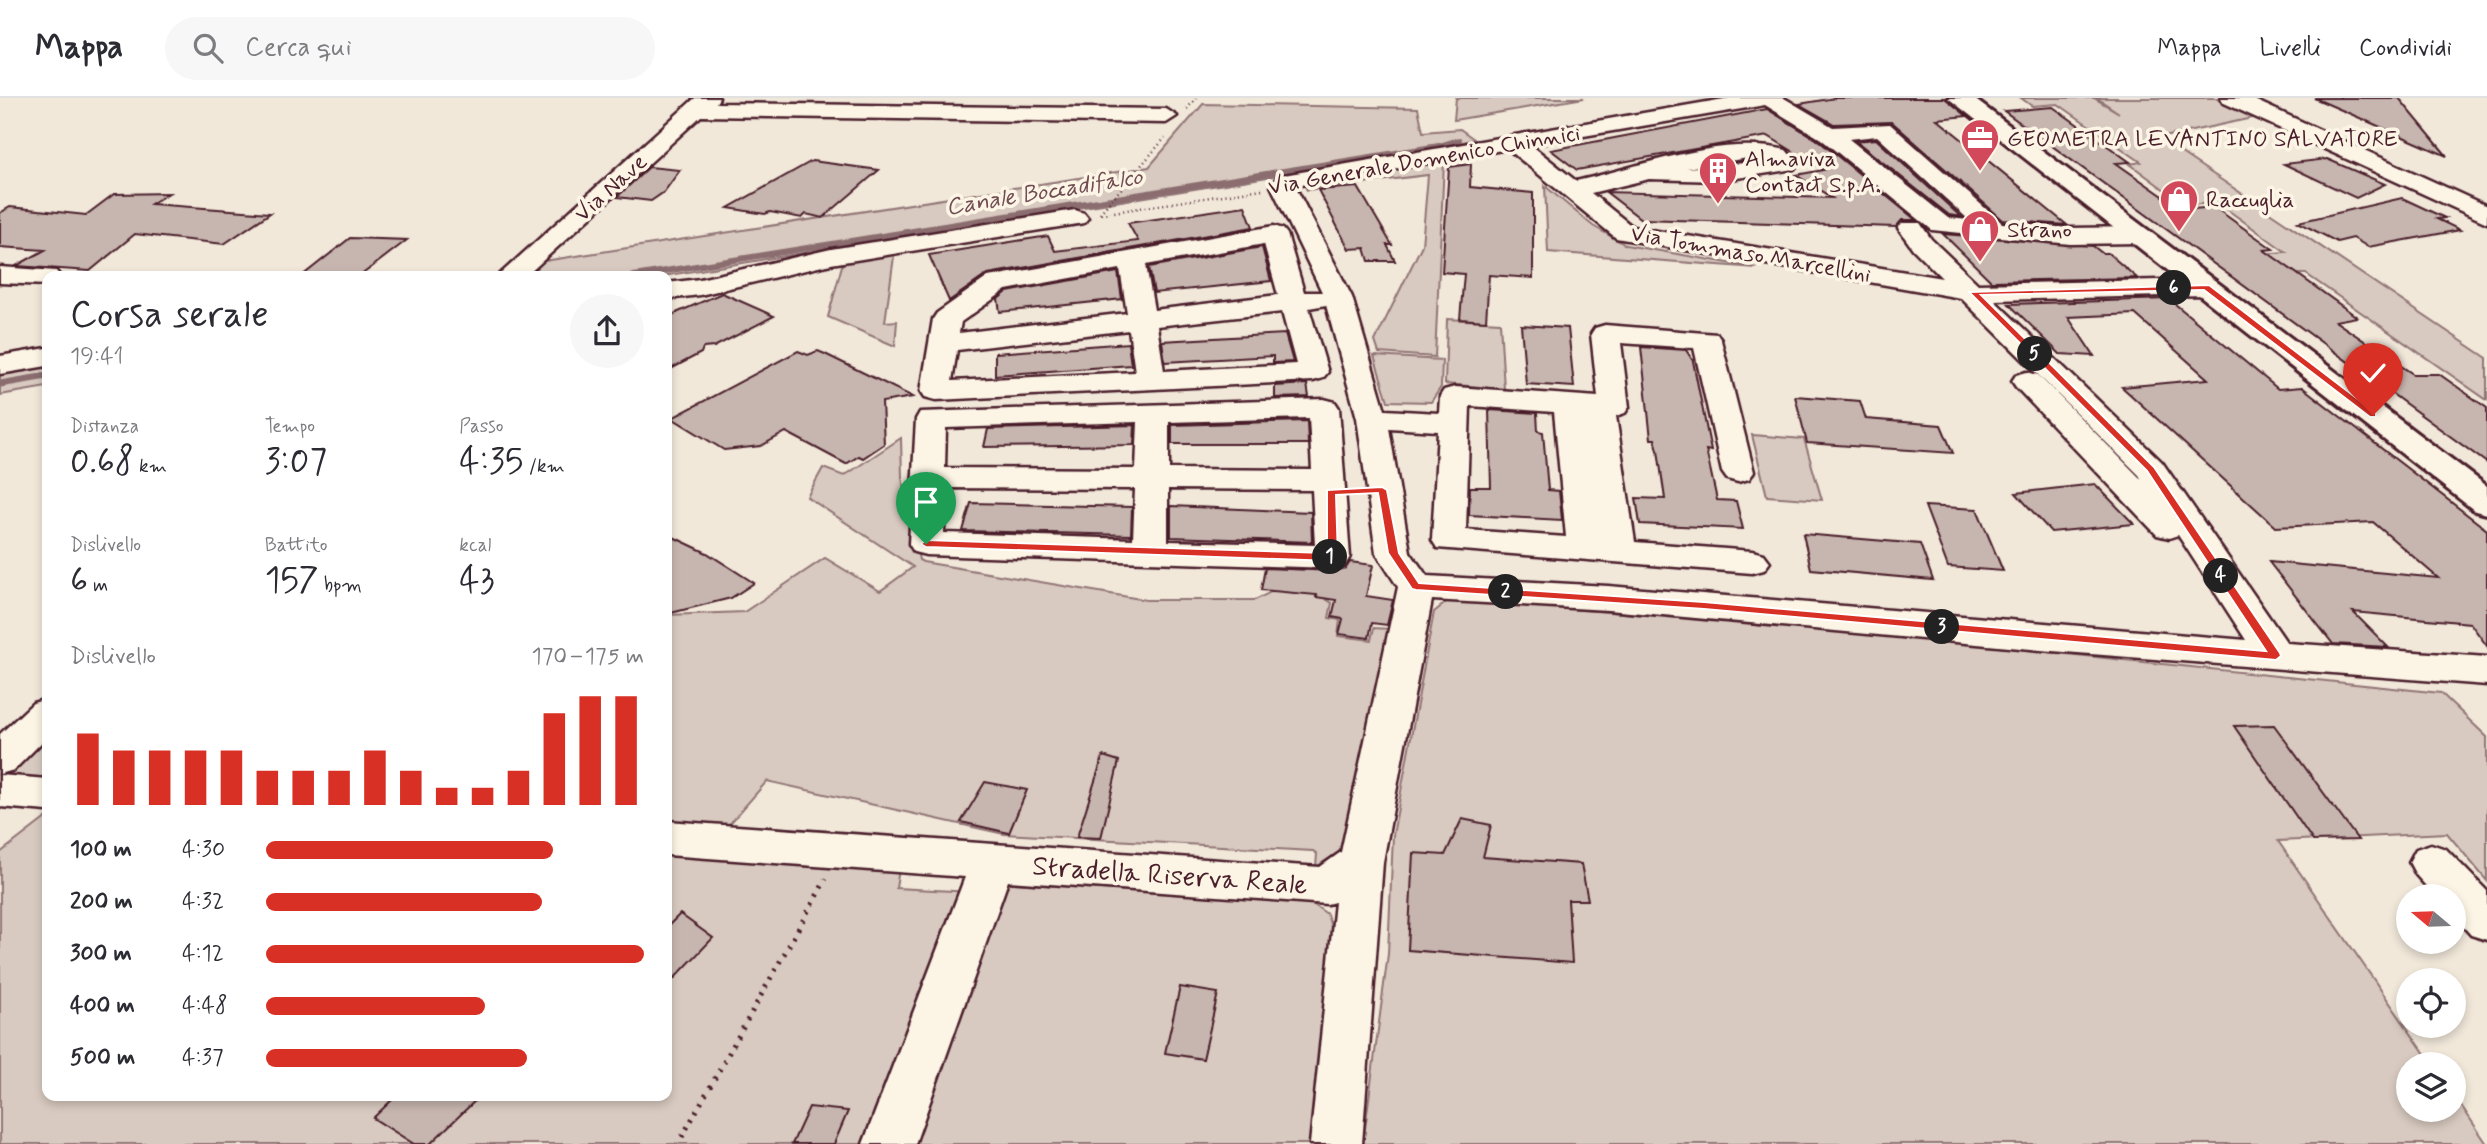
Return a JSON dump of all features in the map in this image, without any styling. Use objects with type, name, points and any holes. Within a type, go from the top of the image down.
[{"type":"main road","points":[[1959,98],[2487,503]]},
{"type":"street","points":[[1769,98],[1829,134],[1941,225],[2070,236],[2138,235]]},
{"type":"street","name":"Via Generale Domenico Chinnici","points":[[1283,186],[1287,181],[1297,178],[1769,98]]},
{"type":"street","points":[[2232,98],[2487,215]]},
{"type":"street","points":[[702,104],[1171,124]]},
{"type":"street","name":"Via Nave","points":[[517,271],[702,104]]},
{"type":"street","points":[[2274,117],[2321,115],[2360,132]]},
{"type":"street","points":[[1829,134],[1882,130],[1995,230]]},
{"type":"street","name":"Via Tommaso Marcellini","points":[[1513,142],[1625,233],[1974,292],[2206,287]]},
{"type":"street","points":[[1571,190],[1650,172]]},
{"type":"street","points":[[1283,186],[1338,297],[1371,418],[1393,553],[1416,587],[1362,862],[1336,1144]]},
{"type":"street","points":[[672,290],[703,289],[783,265],[1087,216]]},
{"type":"street","points":[[1911,228],[1922,243],[2151,469],[2276,656]]},
{"type":"street","points":[[1274,234],[1293,301],[1313,372],[936,391],[947,319],[998,283],[1274,234]]},
{"type":"street","points":[[1132,259],[1151,380]]},
{"type":"street","points":[[0,275],[42,277]]},
{"type":"street","points":[[1935,286],[2231,591]]},
{"type":"street","points":[[944,343],[1338,297]]},
{"type":"street","points":[[1738,472],[1707,340],[1605,334],[1614,407],[1455,396],[1449,540],[1752,562]]},
{"type":"street","points":[[0,365],[42,357]]},
{"type":"street","points":[[1584,405],[1608,598]]},
{"type":"street","points":[[1324,408],[1333,557],[926,544],[928,478],[931,419],[1324,408]]},
{"type":"street","points":[[1150,551],[1154,414]]},
{"type":"street","points":[[1371,418],[1453,422]]},
{"type":"street","points":[[928,478],[1152,479],[1382,490]]},
{"type":"street","points":[[1416,587],[1608,598],[2276,656],[2487,671]]},
{"type":"street","points":[[0,760],[42,718]]},
{"type":"street","points":[[0,791],[42,795]]},
{"type":"street","name":"Stradella Riserva Reale","points":[[672,838],[1327,886],[1362,862]]},
{"type":"street","points":[[889,1144],[993,862]]},
{"type":"street","points":[[2431,862],[2487,921]]},
{"type":"path","points":[[1087,216],[1196,98]]},
{"type":"path","name":"Via Generale Domenico Chinnici","points":[[1119,211],[1283,186]]},
{"type":"path","points":[[682,1137],[842,851]]},
{"type":"shaded area","points":[[1456,98],[1584,98],[1454,120]]},
{"type":"shaded area","points":[[2021,98],[2094,98],[2119,113],[2097,98],[2221,98],[2262,116],[2159,138],[2487,358],[2487,400],[2306,274],[2288,274],[2259,254],[2286,252],[2218,203],[2185,205],[2130,164],[2141,162],[2058,104],[2032,106]]},
{"type":"shaded area","points":[[1203,104],[1418,108],[1423,132],[1460,129],[1474,139],[1439,149],[672,275],[672,271],[532,271],[544,261],[1149,167]]},
{"type":"shaded area","points":[[1444,162],[1435,357],[1379,353],[1375,341],[1422,245],[1428,175],[1307,190],[1305,186],[1308,182]]},
{"type":"shaded area","points":[[1545,186],[1593,226],[1626,245],[1757,268],[1548,252]]},
{"type":"shaded area","points":[[895,249],[885,322],[897,321],[895,346],[828,317],[844,258]]},
{"type":"shaded area","points":[[1447,319],[1500,322],[1504,389],[1445,384]]},
{"type":"shaded area","points":[[1374,356],[1442,360],[1441,387],[1431,402],[1388,401]]},
{"type":"shaded area","points":[[42,367],[42,388],[0,395],[0,374]]},
{"type":"shaded area","points":[[1752,435],[1804,439],[1822,500],[1767,496]]},
{"type":"shaded area","points":[[901,438],[902,478],[919,560],[923,562],[1146,600],[1255,600],[1295,580],[1332,603],[1329,618],[1340,620],[1338,636],[1371,640],[1374,628],[1389,629],[1346,847],[1316,867],[1317,854],[1313,851],[1004,834],[767,781],[727,827],[672,822],[672,615],[744,612],[825,558],[880,591],[913,567],[807,497],[823,468],[844,476]]},
{"type":"shaded area","points":[[1449,600],[1808,627],[2441,693],[2487,737],[2487,881],[2447,833],[2278,841],[2396,1012],[2396,1038],[2414,1038],[2424,1052],[2396,1052],[2396,1122],[2466,1122],[2466,1113],[2487,1144],[1363,1144],[1388,954],[1393,835],[1434,612]]},
{"type":"shaded area","points":[[42,738],[42,779],[4,776]]},
{"type":"shaded area","points":[[42,821],[42,1101],[672,1101],[672,853],[899,869],[896,888],[992,893],[997,882],[1311,903],[1327,914],[1336,944],[1316,1144],[0,1144],[0,853]]},
{"type":"building","name":"GEOMETRA LEVANTINO SALVATORE","points":[[1835,98],[1945,98],[1967,116],[1937,119],[2067,225],[2003,220],[1892,122],[1834,124],[1799,104]]},
{"type":"building","points":[[2314,98],[2399,98],[2447,156]]},
{"type":"building","points":[[2053,107],[2130,162],[2116,163],[2183,210],[2214,207],[2273,249],[2264,250],[2357,317],[2335,321],[2413,374],[2439,374],[2487,408],[2487,463],[2004,111]]},
{"type":"building","points":[[1767,109],[1819,141],[1916,220],[1902,220],[1896,227],[1641,219],[1606,192],[1832,198],[1796,175],[1823,170],[1768,136],[1577,170],[1551,150]]},
{"type":"building","points":[[1876,139],[1961,217],[1949,215],[1856,141]]},
{"type":"building","points":[[2327,159],[2385,184],[2356,198],[2284,164]]},
{"type":"building","points":[[812,161],[879,170],[823,218],[806,214],[802,218],[728,208]]},
{"type":"building","points":[[1471,164],[1470,187],[1533,193],[1533,278],[1489,275],[1486,321],[1460,319],[1464,274],[1442,272],[1449,167]]},
{"type":"building","points":[[649,167],[680,170],[664,192],[651,201],[617,197]]},
{"type":"building","points":[[1358,187],[1392,245],[1387,245],[1395,261],[1369,261],[1365,248],[1349,249],[1318,190]]},
{"type":"building","points":[[169,193],[151,204],[270,213],[224,244],[135,234],[90,271],[16,266],[45,250],[0,247],[0,213],[10,207],[86,215],[114,194]]},
{"type":"building","points":[[2402,198],[2445,218],[2437,219],[2460,230],[2368,247],[2353,238],[2337,242],[2298,222]]},
{"type":"building","points":[[1245,206],[1253,227],[988,274],[949,301],[929,255],[1048,236],[1055,251],[1138,241],[1128,223]]},
{"type":"building","points":[[1943,234],[2093,246],[2102,253],[2108,253],[2137,278],[1991,281]]},
{"type":"building","points":[[350,238],[407,240],[367,271],[308,271]]},
{"type":"building","points":[[1262,247],[1271,281],[1154,293],[1149,267]]},
{"type":"building","points":[[1118,272],[1122,299],[1000,312],[998,299],[1007,292]]},
{"type":"building","points":[[722,293],[774,316],[714,347],[703,348],[701,353],[672,368],[672,315]]},
{"type":"building","points":[[2169,299],[2278,389],[2302,387],[2487,530],[2487,646],[2470,623],[2353,612],[2388,647],[2333,644],[2269,562],[2438,578],[2373,522],[2276,527],[2122,387],[2208,379],[2135,314],[2068,317],[2094,356],[2060,354],[2009,304]]},
{"type":"building","points":[[1521,325],[1568,328],[1574,387],[1526,384]]},
{"type":"building","points":[[1285,334],[1293,362],[1273,363],[1273,356],[1165,362],[1162,341]]},
{"type":"building","points":[[1128,343],[1131,365],[995,375],[995,353]]},
{"type":"building","points":[[1641,347],[1686,350],[1693,361],[1711,451],[1706,450],[1717,500],[1736,501],[1743,529],[1640,524],[1636,498],[1665,499],[1658,450],[1655,439],[1651,439]]},
{"type":"building","points":[[798,351],[808,355],[818,351],[913,397],[882,402],[884,444],[863,458],[859,456],[846,464],[786,432],[761,446],[724,450],[672,418]]},
{"type":"building","points":[[1307,384],[1309,397],[1275,398],[1275,386]]},
{"type":"building","points":[[1795,396],[1860,401],[1866,419],[1941,425],[1953,453],[1807,443]]},
{"type":"building","points":[[1489,410],[1537,413],[1538,431],[1543,432],[1548,490],[1559,491],[1562,520],[1469,515],[1470,487],[1491,487]]},
{"type":"building","points":[[1307,421],[1308,444],[1172,444],[1172,425]]},
{"type":"building","points":[[1135,425],[1134,445],[984,447],[988,429]]},
{"type":"building","points":[[2095,484],[2134,524],[2051,532],[2016,493]]},
{"type":"building","points":[[971,503],[1132,507],[1131,535],[963,531]]},
{"type":"building","points":[[1171,506],[1311,512],[1312,542],[1171,537]]},
{"type":"building","points":[[1925,506],[1977,509],[2003,571],[1948,567]]},
{"type":"building","points":[[1803,534],[1920,544],[1933,580],[1811,569]]},
{"type":"building","points":[[672,536],[707,553],[754,583],[731,598],[672,613]]},
{"type":"building","points":[[1350,562],[1373,565],[1366,596],[1393,600],[1387,625],[1372,623],[1369,638],[1339,634],[1343,619],[1332,617],[1336,600],[1316,597],[1317,595],[1261,590],[1265,568],[1333,571],[1346,568]]},
{"type":"building","points":[[2274,725],[2358,840],[2313,841],[2234,726]]},
{"type":"building","points":[[1103,756],[1119,761],[1101,838],[1077,837]]},
{"type":"building","points":[[985,782],[1027,790],[1009,833],[961,822]]},
{"type":"building","points":[[1462,819],[1491,825],[1483,857],[1581,864],[1588,900],[1568,900],[1572,963],[1408,950],[1413,853],[1445,855]]},
{"type":"building","points":[[680,914],[713,938],[672,981],[672,922]]},
{"type":"building","points":[[1180,987],[1218,993],[1203,1059],[1165,1053]]},
{"type":"building","points":[[391,1101],[475,1101],[430,1144],[414,1144],[373,1118]]},
{"type":"building","points":[[809,1107],[848,1111],[834,1144],[792,1144]]},
{"type":"waterway","name":"Canale Boccadifalco","points":[[665,271],[1439,146],[1459,140]]},
{"type":"waterway","name":"Canale Boccadifalco","points":[[0,384],[42,377]]},
{"type":"place","name":"GEOMETRA LEVANTINO SALVATORE","points":[[1980,172]]},
{"type":"place","name":"Almaviva Contact S.p.A.","points":[[1718,205]]},
{"type":"place","name":"Raccuglia","points":[[2179,233]]},
{"type":"place","name":"Strano","points":[[1980,263]]},
{"type":"route","points":[[926,544],[1333,557],[1330,492],[1382,490],[1393,553],[1416,587],[1800,613],[2052,638],[2276,656],[2151,469],[1974,292],[2206,287],[2373,415]]}]
